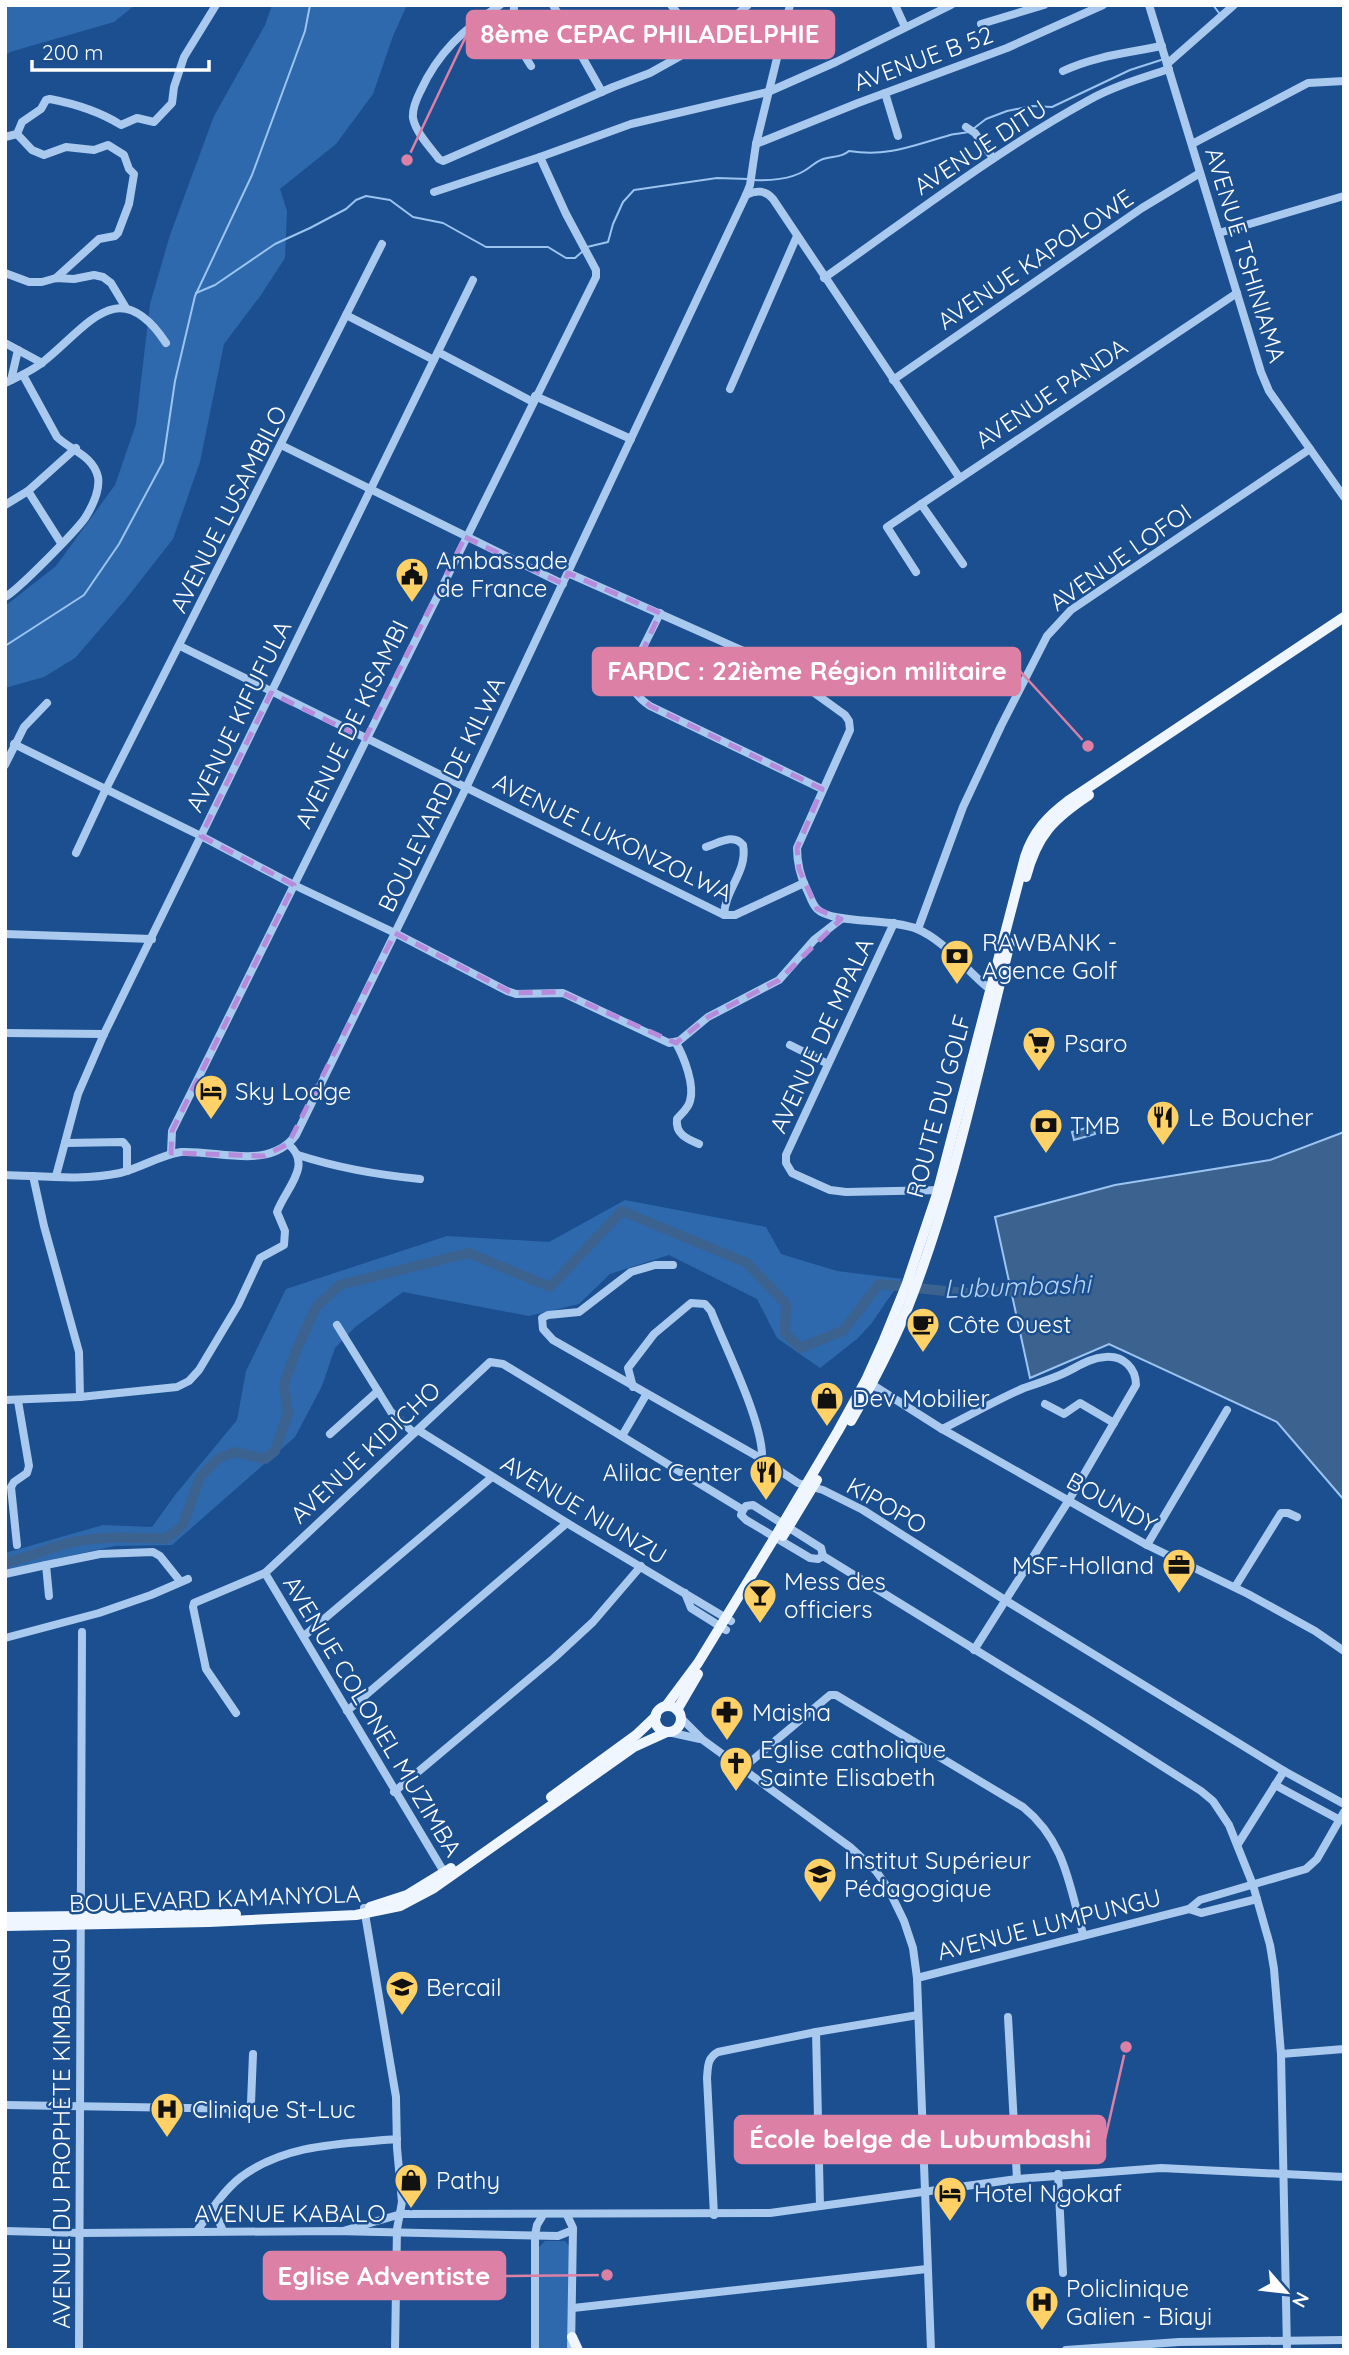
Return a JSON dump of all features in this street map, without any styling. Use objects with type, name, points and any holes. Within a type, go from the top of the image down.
[{"type":"main road","name":"ROUTE DU GOLF","points":[[666,1706],[726,1624],[808,1488],[869,1382],[912,1283],[942,1190],[986,1025],[1025,857],[1034,834],[1069,801],[1344,617]]},
{"type":"main road","points":[[994,990],[1031,859],[1048,827],[1083,799],[1344,624]]},
{"type":"main road","points":[[679,1714],[666,1706],[659,1710],[656,1716],[657,1726],[668,1732],[677,1728],[679,1714],[726,1624]]},
{"type":"main road","name":"BOULEVARD KAMANYOLA","points":[[561,1794],[656,1716]]},
{"type":"main road","name":"BOULEVARD KAMANYOLA","points":[[5,1926],[365,1911],[446,1876],[561,1794],[641,1742],[668,1732]]},
{"type":"main road","name":"BOULEVARD KAMANYOLA","points":[[5,1917],[81,1921]]},
{"type":"main road","points":[[572,2337],[578,2350]]},
{"type":"street","points":[[5,137],[17,134],[26,118],[41,109],[46,100],[50,99],[91,110],[121,124],[138,118],[154,122],[172,103],[174,87],[187,49],[216,5]]},
{"type":"street","points":[[500,5],[461,35],[438,58],[416,101],[414,120],[419,133],[443,161],[650,73],[702,44],[748,5]]},
{"type":"street","points":[[514,5],[513,37],[531,66]]},
{"type":"street","points":[[553,5],[602,92]]},
{"type":"street","points":[[671,5],[702,44]]},
{"type":"street","name":"BOULEVARD DE KILWA","points":[[288,1144],[296,1135],[466,788],[746,195],[790,5]]},
{"type":"street","points":[[895,5],[905,27]]},
{"type":"street","points":[[434,192],[631,124],[768,92],[836,62],[951,5]]},
{"type":"street","points":[[981,24],[1044,5]]},
{"type":"street","name":"AVENUE B 52","points":[[756,144],[1007,48],[1103,5]]},
{"type":"street","points":[[1167,62],[1234,5]]},
{"type":"street","name":"AVENUE TSHINIAMA","points":[[1152,7],[1265,382],[1344,497]]},
{"type":"street","points":[[1063,71],[1081,62],[1115,53],[1162,46]]},
{"type":"street","name":"AVENUE DITU","points":[[824,278],[993,158],[1089,99],[1126,84],[1167,62]]},
{"type":"street","points":[[1192,144],[1308,83],[1344,81]]},
{"type":"street","points":[[885,93],[898,136]]},
{"type":"street","points":[[966,127],[975,133],[993,158]]},
{"type":"street","points":[[17,134],[32,150],[44,155],[66,147],[94,150],[108,145],[124,155],[134,174],[129,204],[118,233],[99,239],[56,278]]},
{"type":"street","name":"AVENUE DE KISAMBI","points":[[171,1153],[172,1131],[596,277],[596,270],[540,157]]},
{"type":"street","name":"AVENUE KAPOLOWE","points":[[893,380],[1142,208],[1200,173]]},
{"type":"street","points":[[746,195],[758,191],[769,195],[959,477]]},
{"type":"street","points":[[1219,233],[1344,196]]},
{"type":"street","points":[[730,389],[797,236]]},
{"type":"street","name":"AVENUE LUSAMBILO","points":[[76,853],[383,244]]},
{"type":"street","points":[[5,274],[29,282],[93,275],[103,277],[111,283],[126,308]]},
{"type":"street","name":"AVENUE KIFUFULA","points":[[56,1176],[78,1094],[104,1034],[473,280]]},
{"type":"street","name":"AVENUE PANDA","points":[[916,572],[887,527],[1237,293]]},
{"type":"street","points":[[8,382],[42,363],[92,318],[104,311],[126,308],[144,315],[166,343]]},
{"type":"street","points":[[346,315],[631,439]]},
{"type":"street","points":[[5,343],[42,363]]},
{"type":"street","points":[[8,382],[18,350]]},
{"type":"street","points":[[5,597],[84,520],[97,490],[98,477],[93,466],[76,448],[63,443],[57,437],[23,375]]},
{"type":"street","points":[[281,445],[562,584]]},
{"type":"street","points":[[5,505],[28,491],[76,448]]},
{"type":"street","name":"AVENUE LOFOI","points":[[918,929],[963,807],[1037,652],[1057,624],[1071,610],[1311,450]]},
{"type":"street","points":[[28,491],[61,543]]},
{"type":"street","points":[[921,504],[963,564]]},
{"type":"street","points":[[568,573],[776,666],[845,715],[850,730],[797,848],[799,869],[817,909],[841,919],[894,923],[918,929],[994,990]]},
{"type":"street","points":[[660,614],[633,672],[632,685],[638,697],[650,706],[822,789]]},
{"type":"street","name":"AVENUE LUKONZOLWA","points":[[180,646],[724,915],[735,915],[804,883]]},
{"type":"street","points":[[5,765],[24,727],[47,703]]},
{"type":"street","points":[[14,744],[512,993],[522,995],[560,992],[665,1042],[676,1043],[708,1017],[779,980],[814,940],[841,919]]},
{"type":"street","points":[[706,847],[730,839],[738,839],[743,845],[744,863],[726,902],[724,915]]},
{"type":"street","name":"AVENUE DE MPALA","points":[[894,923],[786,1155],[786,1163],[792,1173],[838,1192],[942,1190]]},
{"type":"street","points":[[5,934],[152,939]]},
{"type":"street","points":[[5,1033],[104,1034]]},
{"type":"street","points":[[676,1043],[691,1093],[688,1106],[677,1119],[677,1128],[683,1137],[699,1144]]},
{"type":"street","points":[[790,1045],[828,1064]]},
{"type":"street","points":[[65,1143],[123,1142],[127,1147],[127,1171]]},
{"type":"street","points":[[5,1175],[104,1176],[127,1171],[171,1153],[191,1151],[264,1156],[288,1144],[298,1155],[300,1162],[297,1175],[277,1212],[285,1231],[284,1245],[260,1258],[238,1305],[199,1370],[189,1381],[177,1387],[80,1397],[5,1400]]},
{"type":"street","points":[[298,1155],[342,1167],[421,1179]]},
{"type":"street","points":[[33,1176],[79,1352],[80,1397]]},
{"type":"street","name":"KIPOPO","points":[[673,1265],[655,1265],[631,1272],[579,1312],[542,1318],[543,1329],[553,1340],[808,1488],[839,1497],[863,1510],[1284,1771],[1344,1804]]},
{"type":"street","points":[[633,1387],[628,1368],[654,1334],[691,1303],[705,1304],[711,1311],[752,1412],[760,1438],[762,1459]]},
{"type":"street","name":"AVENUE NIUNZU","points":[[337,1325],[391,1412],[416,1431],[685,1593],[726,1624]]},
{"type":"street","points":[[942,1429],[1023,1389],[1094,1359],[1106,1356],[1125,1362],[1133,1368],[1136,1376],[1136,1385],[1069,1500],[974,1650]]},
{"type":"street","name":"AVENUE KIDICHO","points":[[265,1573],[485,1365],[492,1362],[503,1364],[622,1436]]},
{"type":"street","name":"BOUNDY","points":[[869,1382],[942,1429],[1147,1545],[1235,1587],[1306,1626],[1344,1651]]},
{"type":"street","points":[[330,1434],[378,1391]]},
{"type":"street","points":[[646,1395],[622,1436],[743,1510]]},
{"type":"street","points":[[17,1545],[11,1487],[13,1482],[27,1473],[29,1466],[18,1401]]},
{"type":"street","points":[[1045,1404],[1064,1414],[1080,1404],[1114,1423]]},
{"type":"street","points":[[1147,1545],[1227,1410]]},
{"type":"street","points":[[304,1636],[492,1477]]},
{"type":"street","points":[[823,1556],[812,1559],[743,1518],[743,1510],[746,1506],[753,1505],[786,1525],[821,1548],[823,1556],[1201,1791],[1221,1811],[1238,1844],[1253,1885],[1274,1969],[1281,2054],[1287,2345]]},
{"type":"street","points":[[1235,1587],[1281,1513],[1297,1517]]},
{"type":"street","points":[[347,1711],[567,1523]]},
{"type":"street","points":[[5,1574],[100,1554],[153,1552],[184,1580],[99,1613],[5,1638]]},
{"type":"street","points":[[46,1565],[49,1597]]},
{"type":"street","points":[[394,1792],[574,1640],[641,1566]]},
{"type":"street","points":[[236,1713],[206,1669],[193,1605],[197,1600],[265,1573]]},
{"type":"street","name":"AVENUE COLONEL MUZIMBA","points":[[265,1573],[446,1876]]},
{"type":"street","name":"AVENUE DU PROPHÈTE KIMBANGU","points":[[79,2350],[82,1632]]},
{"type":"street","points":[[743,1768],[830,1695],[836,1695],[1023,1807],[1038,1819],[1052,1836],[1060,1853],[1083,1934]]},
{"type":"street","points":[[679,1714],[703,1740],[850,1847],[876,1871],[888,1888],[904,1922],[917,1978],[931,2350]]},
{"type":"street","points":[[668,1732],[703,1740]]},
{"type":"street","points":[[1238,1844],[1284,1771]]},
{"type":"street","points":[[1275,1785],[1342,1816]]},
{"type":"street","name":"AVENUE LUMPUNGU","points":[[917,1978],[1189,1909],[1200,1900],[1310,1867],[1317,1860],[1342,1816]]},
{"type":"street","name":"AVENUE LUMPUNGU","points":[[1189,1909],[1201,1913],[1257,1899]]},
{"type":"street","points":[[365,1911],[394,2081],[402,2202],[397,2233],[395,2350]]},
{"type":"street","points":[[713,2215],[708,2078],[710,2058],[718,2052],[918,2015]]},
{"type":"street","points":[[1008,2018],[1017,2179]]},
{"type":"street","points":[[816,2032],[820,2206]]},
{"type":"street","points":[[1281,2054],[1344,2049]]},
{"type":"street","points":[[5,2105],[249,2109],[253,2054]]},
{"type":"street","points":[[197,2231],[240,2178],[287,2152],[397,2139]]},
{"type":"street","name":"AVENUE KABALO","points":[[343,2231],[401,2214],[770,2213],[1058,2174],[1161,2168],[1344,2177]]},
{"type":"street","points":[[1058,2174],[1063,2273]]},
{"type":"street","points":[[214,2207],[223,2231]]},
{"type":"street","points":[[535,2350],[535,2235],[543,2215]]},
{"type":"street","points":[[567,2215],[573,2229],[571,2350]]},
{"type":"street","points":[[573,2229],[580,2219],[589,2215]]},
{"type":"street","name":"AVENUE KABALO","points":[[5,2231],[343,2231],[558,2236],[573,2229]]},
{"type":"street","points":[[573,2308],[927,2269]]},
{"type":"street","points":[[1066,2350],[1165,2343],[1287,2345],[1344,2340]]},
{"type":"highlighted area","points":[[465,537],[563,584],[568,573],[660,613],[633,672],[635,692],[650,706],[822,789],[797,848],[799,869],[817,909],[841,919],[779,980],[708,1017],[676,1043],[560,992],[512,993],[395,933],[288,1144],[264,1156],[171,1153],[172,1131],[294,885],[201,836],[271,693],[365,739]]},
{"type":"shaded area","points":[[5,5],[135,5],[114,22],[10,52],[5,56]]},
{"type":"shaded area","points":[[272,5],[407,5],[373,94],[336,144],[280,189],[287,211],[285,258],[224,344],[200,462],[173,539],[75,658],[44,677],[5,688],[5,606],[56,566],[115,485],[136,424],[150,304],[170,235],[214,116],[265,25]]},
{"type":"shaded area","points":[[625,1200],[766,1227],[781,1254],[837,1271],[902,1279],[871,1324],[857,1339],[820,1368],[777,1338],[757,1299],[669,1255],[610,1274],[579,1304],[529,1316],[403,1292],[355,1327],[335,1348],[322,1386],[295,1437],[172,1545],[115,1546],[55,1559],[5,1576],[5,1553],[103,1525],[152,1527],[237,1420],[246,1371],[286,1289],[447,1236],[549,1242]]},
{"type":"shaded area","points":[[545,2241],[565,2241],[569,2246],[568,2350],[538,2350],[539,2247]]},
{"type":"water","points":[[1093,1126],[1095,1134],[1074,1140],[1072,1132]]},
{"type":"water","points":[[1344,1132],[1344,1500],[1277,1422],[1109,1344],[1030,1378],[995,1217],[1115,1185],[1270,1160]]},
{"type":"waterway","points":[[5,646],[84,595],[119,544],[163,462],[175,381],[195,296],[252,175],[305,31],[310,5]]},
{"type":"waterway","points":[[1213,5],[1219,13]]},
{"type":"waterway","points":[[973,129],[986,119],[1007,111],[1032,106],[1052,107],[1130,70],[1161,60]]},
{"type":"waterway","points":[[754,180],[793,176],[820,160],[840,156],[849,151],[888,152],[968,132]]},
{"type":"waterway","points":[[587,247],[608,242],[623,202],[634,190],[717,178],[748,179]]},
{"type":"waterway","points":[[196,293],[215,285],[275,244],[310,228],[366,196],[390,200],[413,217],[443,223],[486,247],[548,247],[566,258],[575,258],[583,251]]},
{"type":"waterway","name":"Lubumbashi","points":[[5,1563],[85,1540],[166,1539],[183,1525],[200,1477],[219,1458],[235,1452],[265,1459],[275,1451],[288,1414],[284,1385],[296,1351],[316,1307],[340,1285],[469,1253],[550,1287],[622,1211],[747,1263],[786,1304],[785,1333],[800,1348],[843,1331],[879,1284],[964,1293],[1023,1291]]},
{"type":"place","name":"8ème CEPAC PHILADELPHIE","points":[[407,160]]},
{"type":"place","name":"Ambassade de France","points":[[412,604]]},
{"type":"place","name":"FARDC : 22ième Région militaire","points":[[1088,746]]},
{"type":"place","name":"RAWBANK - Agence Golf","points":[[957,986]]},
{"type":"place","name":"Psaro","points":[[1039,1073]]},
{"type":"place","name":"Sky Lodge","points":[[211,1121]]},
{"type":"place","name":"Le Boucher","points":[[1163,1147]]},
{"type":"place","name":"TMB","points":[[1046,1155]]},
{"type":"place","name":"Côte Ouest","points":[[923,1354]]},
{"type":"place","name":"Dev Mobilier","points":[[827,1428]]},
{"type":"place","name":"Alilac Center","points":[[766,1502]]},
{"type":"place","name":"MSF-Holland","points":[[1179,1595]]},
{"type":"place","name":"Mess des officiers","points":[[760,1625]]},
{"type":"place","name":"Maisha","points":[[727,1742]]},
{"type":"place","name":"Eglise catholique Sainte Elisabeth","points":[[736,1793]]},
{"type":"place","name":"Institut Supérieur Pédagogique","points":[[820,1904]]},
{"type":"place","name":"Bercail","points":[[402,2017]]},
{"type":"place","name":"École belge de Lubumbashi","points":[[1126,2047]]},
{"type":"place","name":"Clinique St-Luc","points":[[167,2139]]},
{"type":"place","name":"Pathy","points":[[411,2210]]},
{"type":"place","name":"Hotel Ngokaf","points":[[950,2223]]},
{"type":"place","name":"Eglise Adventiste","points":[[607,2275]]},
{"type":"place","name":"Policlinique Galien - Biayi","points":[[1042,2332]]}]
